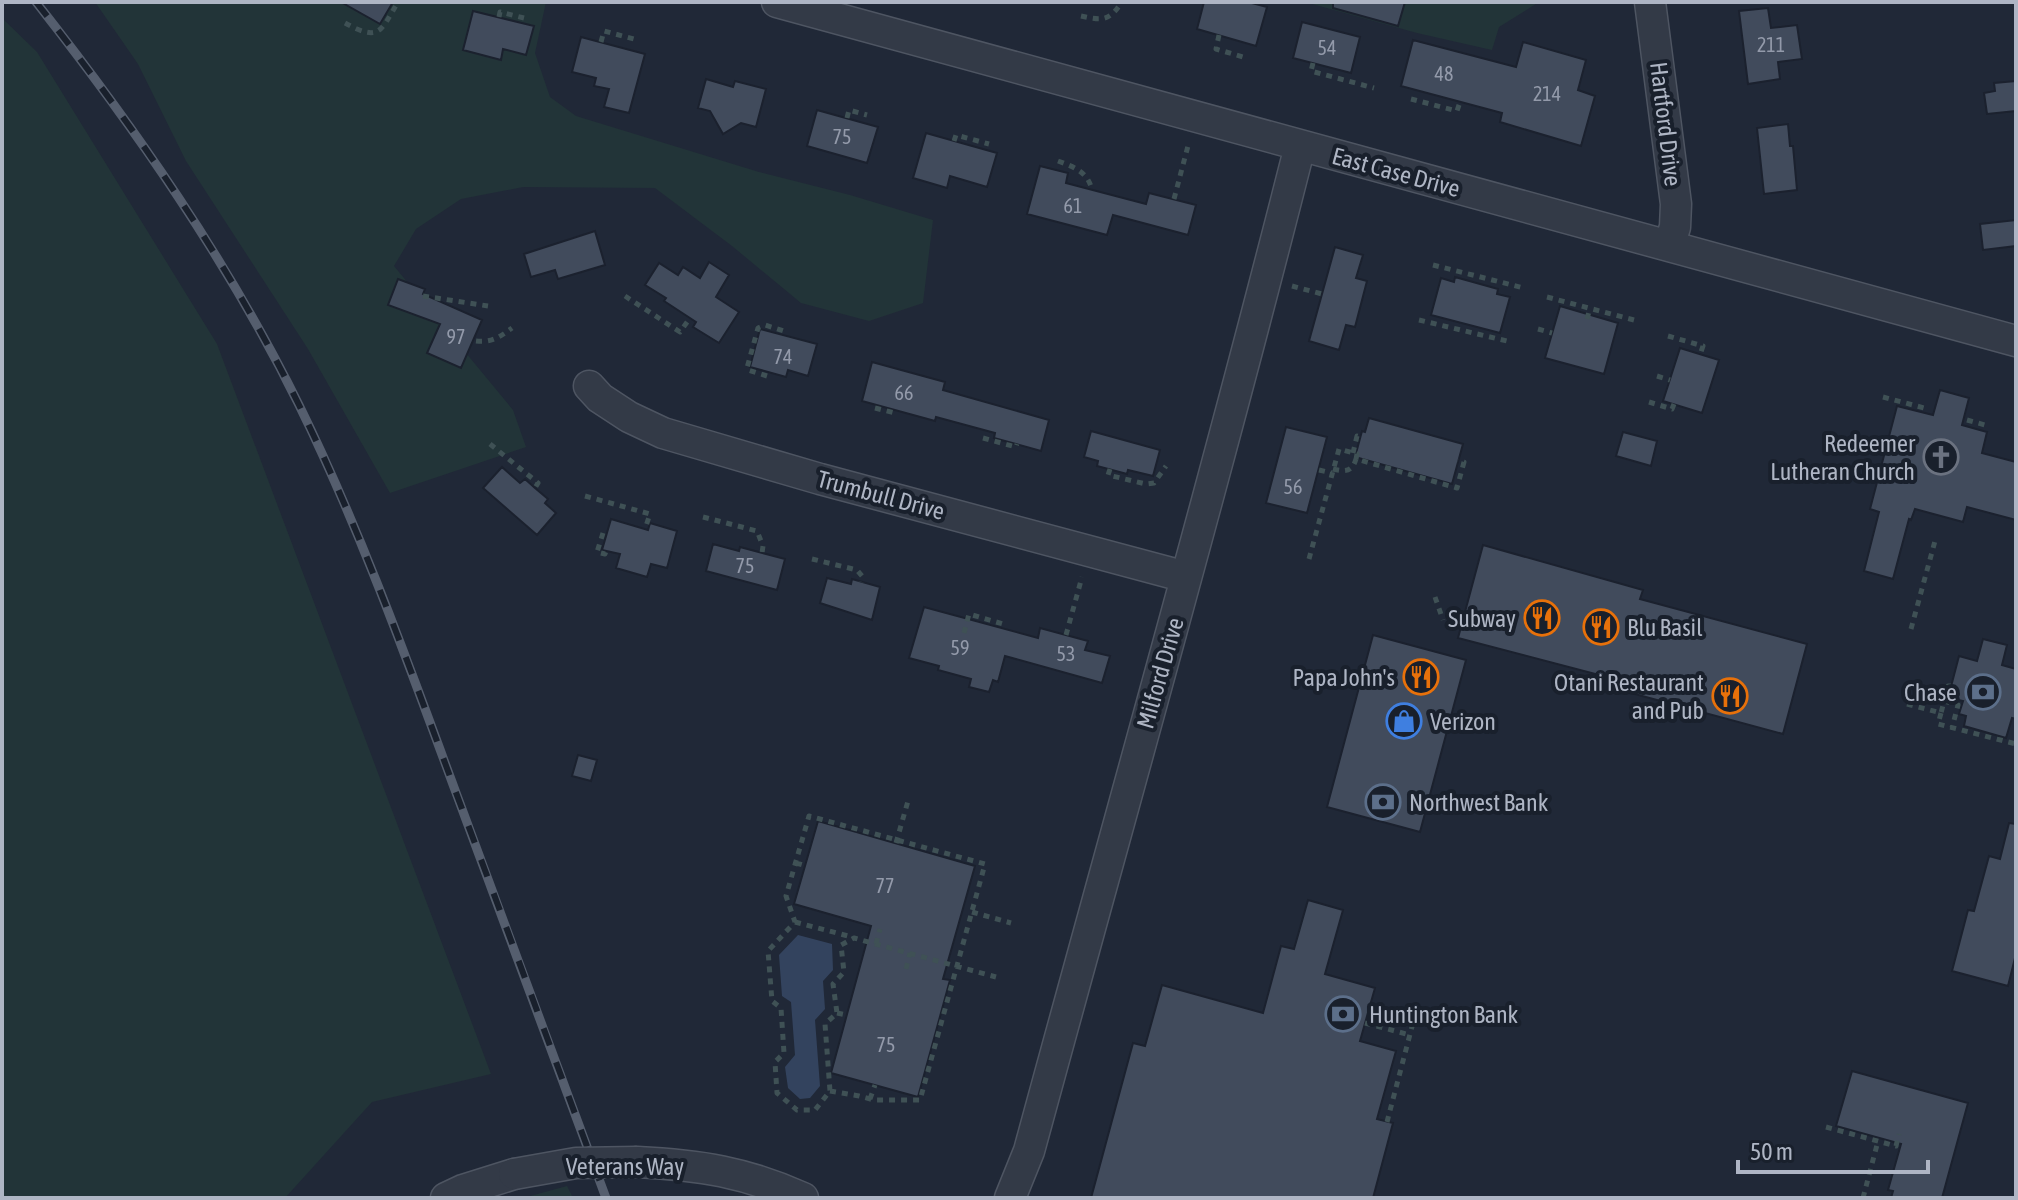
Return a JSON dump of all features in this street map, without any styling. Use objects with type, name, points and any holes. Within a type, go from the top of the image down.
[{"type":"street","name":"East Case Drive","points":[[777,2],[2016,341]]},
{"type":"street","name":"Hartford Drive","points":[[1650,2],[1676,204],[1675,227],[1669,246]]},
{"type":"street","name":"Milford Drive","points":[[1010,1198],[1029,1151],[1300,146]]},
{"type":"street","name":"Trumbull Drive","points":[[589,386],[600,398],[629,417],[663,433],[820,479],[1186,577]]},
{"type":"street","name":"Veterans Way","points":[[446,1198],[514,1174],[576,1163],[637,1162],[686,1164],[731,1172],[803,1198]]},
{"type":"path","points":[[345,23],[362,33],[376,33],[398,2]]},
{"type":"path","points":[[1081,16],[1103,19],[1112,16],[1119,6]]},
{"type":"path","points":[[499,17],[500,12],[524,18]]},
{"type":"path","points":[[601,42],[604,31],[634,39]]},
{"type":"path","points":[[1219,35],[1216,49],[1243,57]]},
{"type":"path","points":[[1313,63],[1311,71],[1374,88]]},
{"type":"path","points":[[1411,99],[1457,111],[1460,102]]},
{"type":"path","points":[[847,118],[849,110],[867,115]]},
{"type":"path","points":[[954,141],[956,135],[989,144]]},
{"type":"path","points":[[1174,199],[1190,141]]},
{"type":"path","points":[[1058,161],[1081,172],[1089,180],[1092,190]]},
{"type":"path","points":[[1433,265],[1524,288]]},
{"type":"path","points":[[1479,284],[1481,277]]},
{"type":"path","points":[[423,296],[488,306]]},
{"type":"path","points":[[625,296],[680,332],[690,318]]},
{"type":"path","points":[[1547,297],[1634,320]]},
{"type":"path","points":[[466,313],[470,303]]},
{"type":"path","points":[[1587,319],[1590,308]]},
{"type":"path","points":[[1419,320],[1511,342]]},
{"type":"path","points":[[1464,331],[1466,324]]},
{"type":"path","points":[[767,376],[747,368],[758,328],[765,325],[784,331],[783,335]]},
{"type":"path","points":[[476,341],[497,339],[512,328]]},
{"type":"path","points":[[1538,329],[1552,333]]},
{"type":"path","points":[[1668,336],[1703,346],[1700,355]]},
{"type":"path","points":[[1657,376],[1670,380]]},
{"type":"path","points":[[1883,397],[1928,409]]},
{"type":"path","points":[[1649,402],[1672,409],[1674,404]]},
{"type":"path","points":[[875,408],[895,413],[895,410]]},
{"type":"path","points":[[1967,420],[1985,425]]},
{"type":"path","points":[[1319,470],[1350,470],[1354,466],[1357,436],[1360,437]]},
{"type":"path","points":[[983,438],[1016,447],[1017,444]]},
{"type":"path","points":[[490,444],[538,483],[535,488]]},
{"type":"path","points":[[1309,559],[1339,449],[1457,488],[1464,462],[1458,460]]},
{"type":"path","points":[[1110,469],[1108,475],[1146,484],[1154,483],[1166,466]]},
{"type":"path","points":[[585,496],[650,514],[645,529]]},
{"type":"path","points":[[703,517],[757,531],[763,546],[762,553]]},
{"type":"path","points":[[603,533],[597,552],[605,554],[606,551]]},
{"type":"path","points":[[1911,629],[1935,541]]},
{"type":"path","points":[[812,559],[857,570],[862,576],[861,582]]},
{"type":"path","points":[[1066,635],[1082,577]]},
{"type":"path","points":[[1435,597],[1443,620]]},
{"type":"path","points":[[964,633],[969,614],[1003,624]]},
{"type":"path","points":[[1951,686],[1948,686],[1938,724],[2016,744]]},
{"type":"path","points":[[1944,701],[1958,705],[1952,728]]},
{"type":"path","points":[[1907,704],[1941,713]]},
{"type":"path","points":[[896,842],[908,801]]},
{"type":"path","points":[[795,922],[786,896],[806,815],[985,864],[920,1100],[870,1099],[830,1091]]},
{"type":"path","points":[[796,863],[806,866]]},
{"type":"path","points":[[972,912],[1011,923]]},
{"type":"path","points":[[795,922],[996,977]]},
{"type":"path","points":[[795,922],[768,951],[772,1001],[781,1008],[784,1053],[775,1062],[777,1093],[797,1110],[815,1110],[830,1091],[825,1024],[837,1013]]},
{"type":"path","points":[[876,944],[880,929]]},
{"type":"path","points":[[837,1013],[833,984],[844,972],[841,945],[854,938]]},
{"type":"path","points":[[906,969],[910,953]]},
{"type":"path","points":[[837,1013],[847,1015]]},
{"type":"path","points":[[1387,1122],[1414,1019],[1436,1013]]},
{"type":"path","points":[[1365,1023],[1410,1035]]},
{"type":"path","points":[[870,1099],[875,1085]]},
{"type":"path","points":[[1826,1127],[1896,1146],[1899,1134]]},
{"type":"path","points":[[1863,1198],[1878,1141]]},
{"type":"path","points":[[1862,1167],[1871,1169]]},
{"type":"shaded area","points":[[95,2],[546,2],[535,53],[550,97],[576,116],[759,172],[933,220],[923,303],[869,321],[801,303],[655,188],[523,187],[461,199],[416,229],[394,266],[513,410],[526,447],[390,493],[308,349],[186,161],[138,64]]},
{"type":"shaded area","points":[[1305,2],[1539,2],[1499,27],[1492,50]]},
{"type":"shaded area","points":[[2,18],[37,52],[217,344],[491,1074],[372,1102],[285,1198],[2,1198]]},
{"type":"shaded area","points":[[567,1186],[573,1198],[523,1198]]},
{"type":"water","points":[[798,935],[832,944],[833,970],[823,981],[825,1009],[815,1020],[820,1086],[810,1098],[800,1099],[788,1088],[785,1067],[795,1055],[791,1002],[782,996],[779,955]]},
{"type":"building","points":[[341,2],[393,2],[380,24]]},
{"type":"building","points":[[1204,2],[1248,2],[1267,7],[1256,46],[1197,29]]},
{"type":"building","points":[[1333,2],[1405,2],[1398,26],[1333,8]]},
{"type":"building","points":[[1768,8],[1771,28],[1797,25],[1802,59],[1778,62],[1780,79],[1748,84],[1739,11]]},
{"type":"building","points":[[473,11],[534,26],[526,55],[503,49],[501,60],[463,50]]},
{"type":"building","points":[[1302,22],[1360,37],[1351,73],[1293,58]]},
{"type":"building","points":[[581,37],[645,54],[629,113],[604,107],[609,89],[594,86],[596,78],[572,72]]},
{"type":"building","points":[[1413,40],[1516,67],[1523,42],[1586,60],[1578,90],[1595,96],[1581,146],[1500,122],[1502,113],[1401,86]]},
{"type":"building","points":[[706,79],[733,87],[735,81],[766,89],[756,127],[741,123],[723,134],[710,111],[698,108]]},
{"type":"building","points":[[2016,81],[2016,111],[1987,114],[1984,93],[1995,91],[1994,83]]},
{"type":"building","points":[[817,110],[878,127],[867,163],[807,146]]},
{"type":"building","points":[[1788,124],[1797,190],[1764,194],[1757,128]]},
{"type":"building","points":[[926,133],[997,153],[987,187],[950,176],[947,188],[913,178]]},
{"type":"building","points":[[1040,166],[1068,173],[1066,183],[1146,204],[1149,193],[1196,205],[1188,235],[1113,215],[1107,235],[1027,214]]},
{"type":"building","points":[[2016,220],[2016,246],[1983,250],[1980,224]]},
{"type":"building","points":[[595,231],[605,265],[558,279],[555,270],[531,277],[524,254]]},
{"type":"building","points":[[1335,247],[1363,255],[1356,278],[1367,281],[1355,327],[1346,325],[1339,350],[1309,341]]},
{"type":"building","points":[[709,262],[729,275],[716,297],[739,312],[719,343],[693,327],[696,322],[645,285],[659,263],[678,275],[683,267],[700,278]]},
{"type":"building","points":[[1455,277],[1498,289],[1497,294],[1510,297],[1500,333],[1431,315],[1441,278],[1454,282]]},
{"type":"building","points":[[398,279],[425,289],[423,294],[482,320],[461,368],[427,353],[440,324],[388,305]]},
{"type":"building","points":[[1560,306],[1618,323],[1604,374],[1545,358]]},
{"type":"building","points":[[760,329],[817,344],[808,376],[788,370],[786,377],[750,367]]},
{"type":"building","points":[[1680,348],[1719,360],[1702,413],[1663,401]]},
{"type":"building","points":[[872,362],[945,382],[943,390],[1049,420],[1041,451],[994,438],[995,433],[862,401]]},
{"type":"building","name":"Redeemer Lutheran Church","points":[[1940,390],[1969,398],[1962,425],[1987,432],[1982,453],[2016,462],[2016,520],[1967,507],[1963,522],[1915,509],[1909,519],[1893,579],[1864,571],[1879,512],[1870,509],[1897,406],[1933,415]]},
{"type":"building","points":[[1369,418],[1463,444],[1452,484],[1355,457]]},
{"type":"building","points":[[1286,427],[1327,437],[1307,513],[1266,503]]},
{"type":"building","points":[[1091,431],[1160,450],[1153,476],[1128,470],[1127,474],[1097,466],[1098,461],[1084,457]]},
{"type":"building","points":[[1623,432],[1657,441],[1651,466],[1616,456]]},
{"type":"building","points":[[502,467],[520,483],[525,479],[548,499],[545,503],[556,513],[537,535],[483,488]]},
{"type":"building","points":[[611,519],[648,530],[650,523],[677,531],[667,568],[651,564],[647,577],[616,568],[620,554],[602,550]]},
{"type":"building","points":[[713,544],[739,551],[740,547],[785,559],[777,590],[706,571]]},
{"type":"building","points":[[1483,545],[1643,590],[1640,599],[1807,644],[1783,734],[1620,690],[1622,681],[1458,638]]},
{"type":"building","points":[[827,578],[851,584],[852,579],[880,587],[872,620],[820,603]]},
{"type":"building","points":[[924,607],[1038,638],[1040,628],[1088,641],[1085,650],[1110,656],[1102,683],[1005,656],[998,682],[993,680],[989,692],[969,687],[971,679],[909,658]]},
{"type":"building","points":[[1373,635],[1466,660],[1420,832],[1327,807]]},
{"type":"building","name":"Chase","points":[[1983,639],[2007,645],[2002,665],[2016,669],[2016,719],[2012,718],[2006,738],[1964,726],[1966,716],[1959,714],[1963,701],[1948,698],[1959,656],[1977,661]]},
{"type":"building","points":[[578,755],[597,760],[591,781],[572,776]]},
{"type":"building","points":[[818,821],[975,866],[943,979],[950,980],[918,1097],[831,1073],[871,926],[794,904]]},
{"type":"building","points":[[2009,823],[2016,824],[2016,954],[2008,986],[1952,971],[1968,910],[1974,911],[1989,856],[2000,859]]},
{"type":"building","points":[[1308,900],[1343,910],[1325,974],[1375,988],[1360,1041],[1396,1051],[1377,1119],[1393,1123],[1373,1198],[1091,1198],[1133,1043],[1145,1046],[1162,985],[1263,1013],[1281,946],[1294,949]]},
{"type":"building","points":[[1852,1071],[1968,1103],[1942,1198],[1891,1198],[1893,1191],[1888,1190],[1901,1144],[1836,1126]]},
{"type":"railway","points":[[36,2],[109,98],[211,247],[299,405],[382,595],[606,1198]]},
{"type":"place","name":"Redeemer Lutheran Church","points":[[1941,457]]},
{"type":"place","name":"Subway","points":[[1542,618]]},
{"type":"place","name":"Blu Basil","points":[[1601,627]]},
{"type":"place","name":"Papa John's","points":[[1421,677]]},
{"type":"place","name":"Chase","points":[[1983,692]]},
{"type":"place","name":"Otani Restaurant and Pub","points":[[1730,696]]},
{"type":"place","name":"Verizon","points":[[1404,721]]},
{"type":"place","name":"Northwest Bank","points":[[1383,802]]},
{"type":"place","name":"Huntington Bank","points":[[1343,1014]]}]
